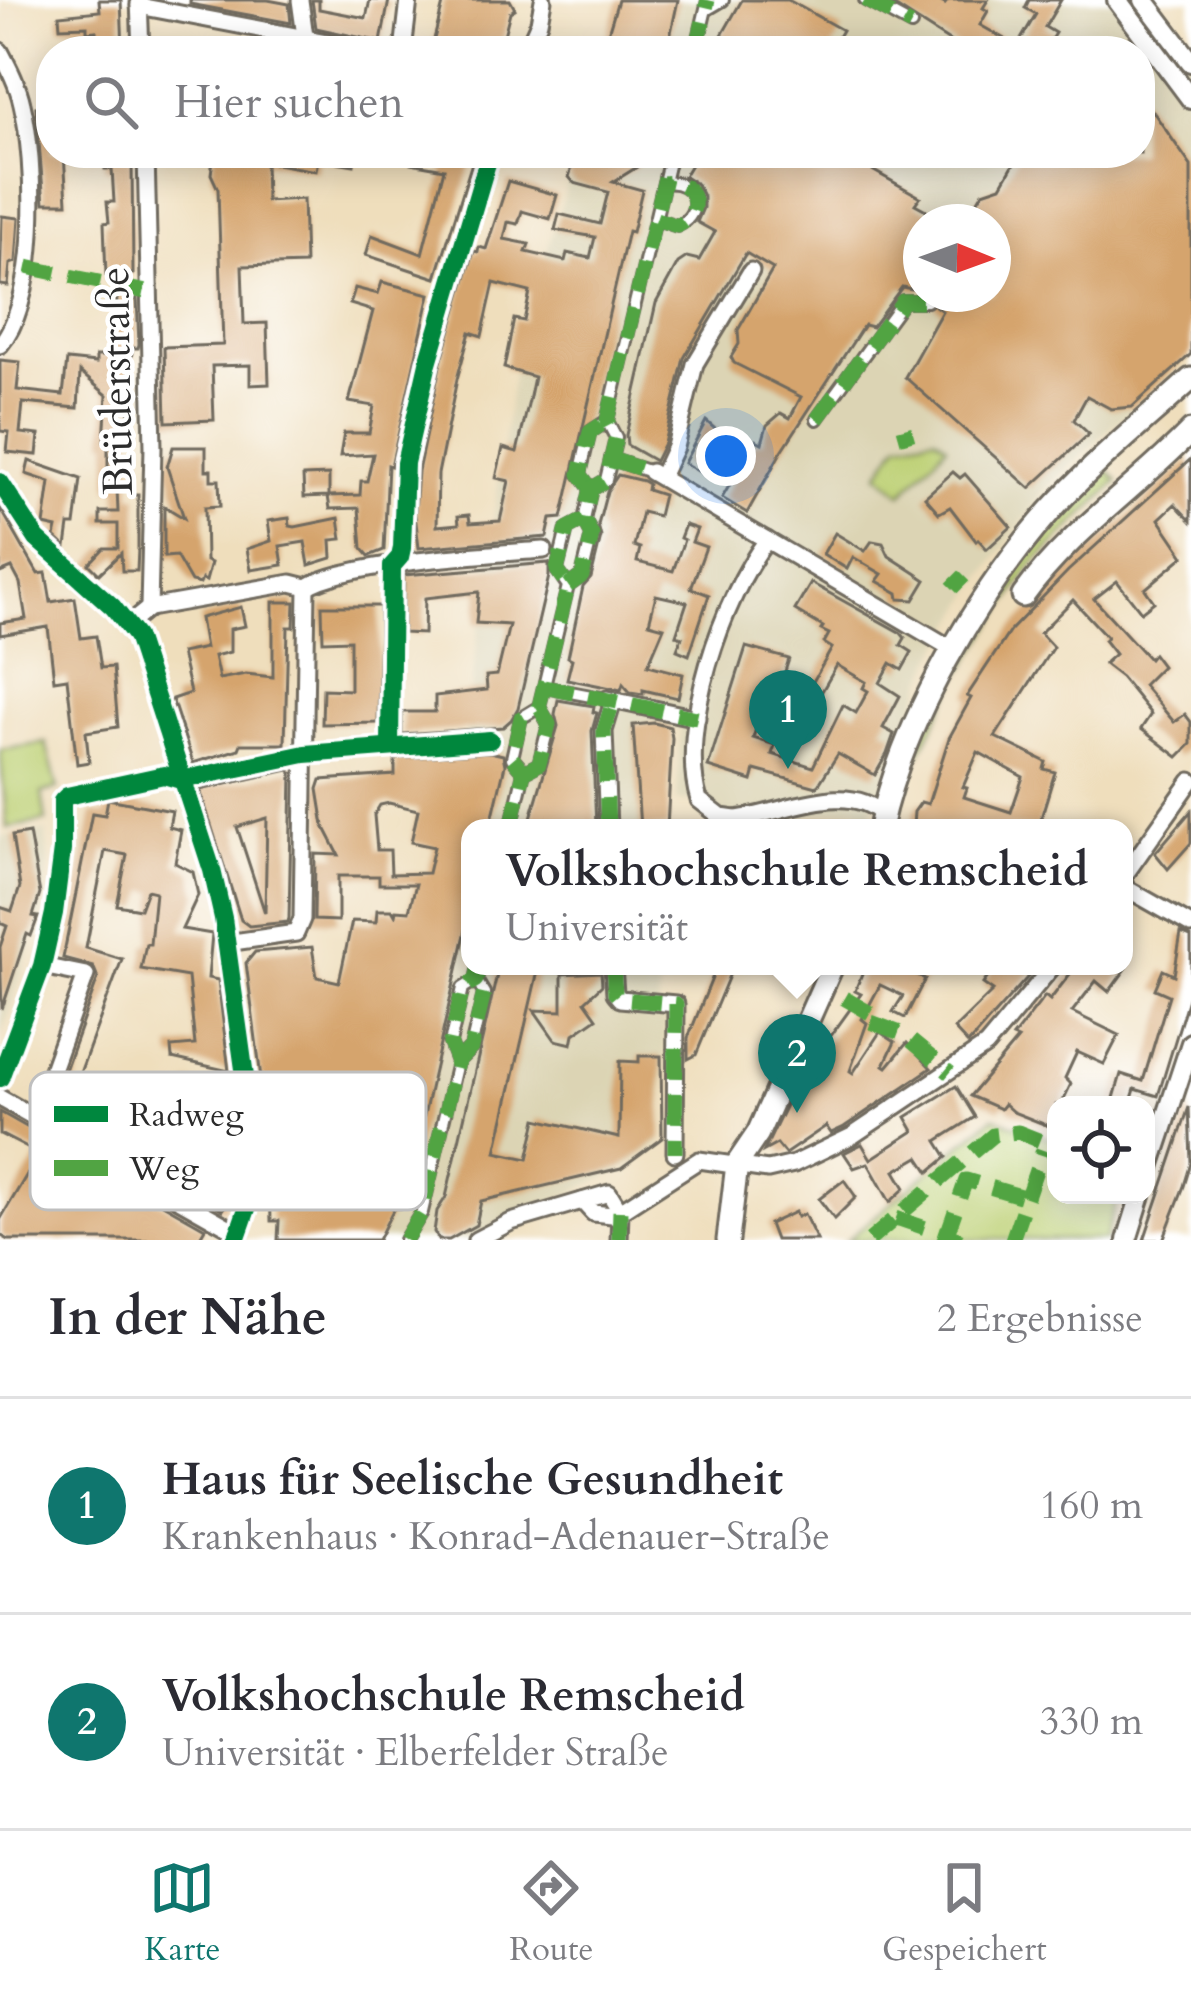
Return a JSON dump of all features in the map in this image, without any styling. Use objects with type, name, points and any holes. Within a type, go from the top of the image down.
[{"type":"main road","points":[[883,819],[894,777],[954,650],[1029,537],[1126,437],[1191,379]]},
{"type":"main road","points":[[1023,596],[1079,531],[1191,430]]},
{"type":"main road","points":[[1126,437],[1154,466]]},
{"type":"main road","points":[[728,1240],[737,1164],[758,1132],[828,975]]},
{"type":"street","points":[[301,0],[304,36]]},
{"type":"street","points":[[405,36],[409,0]]},
{"type":"street","points":[[531,36],[543,0]]},
{"type":"street","points":[[700,36],[707,5],[723,0]]},
{"type":"street","points":[[865,0],[911,25]]},
{"type":"street","points":[[1117,0],[1144,36]]},
{"type":"street","points":[[1144,0],[1191,62]]},
{"type":"street","points":[[140,36],[139,3],[273,36]]},
{"type":"street","points":[[0,51],[24,110],[31,210],[21,310],[0,345]]},
{"type":"street","points":[[1155,51],[1191,99]]},
{"type":"street","name":"Brüderstraße","points":[[146,168],[153,447],[149,608]]},
{"type":"street","points":[[390,747],[392,566],[400,557],[405,463],[428,364],[486,168]]},
{"type":"street","points":[[513,819],[524,772],[539,764],[549,724],[539,707],[568,586],[582,576],[592,535],[584,520],[591,490],[606,480],[616,438],[608,422],[668,168]]},
{"type":"street","points":[[656,219],[667,226],[682,225],[700,195],[682,183],[664,183]]},
{"type":"street","points":[[656,475],[675,447],[695,364],[751,272]]},
{"type":"street","points":[[817,419],[903,302]]},
{"type":"street","points":[[591,490],[580,474],[590,432],[608,422]]},
{"type":"street","points":[[611,459],[656,475],[954,650]]},
{"type":"street","points":[[0,482],[37,539],[113,607],[136,636],[212,870],[244,1072]]},
{"type":"street","points":[[568,586],[557,570],[562,549],[567,529],[584,520]]},
{"type":"street","points":[[767,541],[752,559],[718,640],[697,718],[693,763],[699,800],[721,817],[747,818],[851,799],[871,802],[880,819]]},
{"type":"street","points":[[128,625],[149,608],[291,583],[308,587],[321,578],[392,566],[562,549]]},
{"type":"street","points":[[226,943],[296,933],[302,919],[308,587]]},
{"type":"street","points":[[544,687],[697,718]]},
{"type":"street","points":[[608,819],[604,730],[610,700]]},
{"type":"street","points":[[524,772],[512,758],[521,718],[539,707]]},
{"type":"street","points":[[0,1078],[42,966],[60,878],[62,801],[67,796],[164,775],[181,779],[305,754],[517,738]]},
{"type":"street","points":[[1133,863],[1191,781]]},
{"type":"street","points":[[1133,892],[1191,925]]},
{"type":"street","points":[[42,966],[86,975],[51,1072]]},
{"type":"street","points":[[457,1062],[450,1043],[463,988],[476,975]]},
{"type":"street","points":[[426,1195],[457,1062],[471,1048],[484,993],[479,975]]},
{"type":"street","points":[[614,975],[620,999],[676,1004],[674,1153]]},
{"type":"street","points":[[582,1201],[593,1214],[612,1215],[699,1160],[768,1170],[794,1164],[852,1136],[986,1046],[1045,975]]},
{"type":"street","points":[[1155,1152],[1191,1043]]},
{"type":"street","points":[[0,1097],[30,1115]]},
{"type":"street","points":[[476,1240],[511,1222],[609,1193],[620,1211],[619,1240]]},
{"type":"street","points":[[1127,1240],[1138,1204]]},
{"type":"street","points":[[193,1210],[238,1236]]},
{"type":"street","points":[[404,1240],[422,1210]]},
{"type":"shaded area","points":[[622,0],[1150,0],[1191,50],[1191,354],[1046,488],[979,583],[933,660],[869,819],[856,807],[779,819],[706,819],[692,801],[677,801],[680,729],[670,727],[667,819],[461,819],[461,975],[660,975],[658,1011],[665,1012],[662,1142],[624,1169],[466,1240],[272,1240],[271,1210],[426,1210],[426,1072],[314,1072],[412,979],[461,765],[514,364],[572,168],[1155,168],[1155,36],[611,36]]},
{"type":"shaded area","points":[[46,831],[48,860],[40,917],[0,1039],[0,837]]},
{"type":"green space","points":[[935,436],[947,445],[902,494],[879,474],[899,443]]},
{"type":"green space","points":[[1107,469],[1118,481],[1033,565],[959,676],[911,770],[906,768],[968,645],[1015,572]]},
{"type":"green space","points":[[46,743],[58,789],[42,793],[46,821],[7,828],[0,750]]},
{"type":"green space","points":[[994,1117],[1047,1138],[1047,1204],[1115,1204],[1105,1240],[847,1240]]},
{"type":"building","points":[[99,0],[121,0],[122,36],[96,36],[96,31],[87,32],[87,26],[60,27],[59,15],[100,11]]},
{"type":"building","points":[[190,0],[289,4],[291,23],[190,4]]},
{"type":"building","points":[[312,0],[319,0],[319,9],[366,18],[370,0],[389,0],[382,36],[316,28]]},
{"type":"building","points":[[444,0],[510,0],[515,9],[504,36],[435,36]]},
{"type":"building","points":[[618,0],[678,0],[670,36],[607,36]]},
{"type":"building","points":[[742,0],[788,0],[842,30],[839,36],[721,36]]},
{"type":"building","points":[[885,0],[945,4],[948,0],[988,0],[980,25],[999,36],[941,36]]},
{"type":"building","points":[[1029,0],[1061,0],[1045,27],[1055,33],[1023,36],[1036,14],[1025,8]]},
{"type":"building","points":[[1155,114],[1191,166],[1191,354],[1132,407],[1111,409],[1087,396],[1074,420],[1089,434],[1030,488],[905,377],[941,312],[1011,312],[1011,204],[976,204],[983,192],[1001,186],[1011,168],[1155,168]]},
{"type":"building","points":[[41,168],[65,168],[67,203],[44,203]]},
{"type":"building","points":[[132,168],[133,274],[128,275],[128,299],[137,299],[139,344],[132,348],[129,412],[138,548],[137,571],[122,571],[121,553],[99,574],[89,564],[104,548],[118,548],[118,524],[100,524],[100,512],[118,512],[117,488],[108,488],[107,395],[80,372],[78,408],[23,403],[20,433],[39,435],[37,455],[7,452],[9,432],[0,431],[0,360],[20,362],[17,390],[63,395],[67,360],[96,363],[96,356],[112,356],[117,299],[114,279],[106,276],[104,223],[109,222],[107,202],[114,202],[112,169],[105,169]]},
{"type":"building","points":[[212,168],[265,168],[266,201],[303,199],[305,264],[242,266],[244,324],[267,323],[269,384],[250,385],[250,365],[212,366],[214,420],[166,422],[164,347],[223,345],[218,189]]},
{"type":"building","points":[[438,168],[470,168],[436,278],[366,255],[372,235],[422,254],[444,169]]},
{"type":"building","points":[[572,168],[635,168],[613,182],[642,190],[632,232],[628,231],[562,518],[551,519],[547,537],[419,548],[418,471],[440,366],[474,251],[486,249],[508,181],[557,195],[550,219],[522,211],[518,224],[508,222],[504,239],[529,244],[526,252],[565,261],[567,253],[590,258],[595,237],[555,230],[559,214],[600,224],[608,192],[574,183],[569,177]],"holes":[[[494,283],[530,292],[524,321],[514,319],[504,368],[534,377],[517,452],[503,448],[496,478],[509,481],[500,521],[470,523],[469,515],[458,516],[459,524],[437,526],[438,474],[457,379],[470,332],[482,336]]]},
{"type":"building","points":[[689,168],[869,168],[920,197],[915,204],[903,204],[903,287],[872,327],[864,325],[747,513],[722,498],[756,440],[762,443],[767,425],[781,413],[790,418],[801,397],[734,363],[731,357],[739,344],[738,330],[773,269],[746,253],[684,358],[664,443],[655,461],[627,445],[656,303],[678,263],[687,257],[699,260],[715,232],[697,222],[703,196],[697,184],[684,176]]},
{"type":"building","points":[[2,216],[19,218],[16,262],[10,264],[8,286],[0,285]]},
{"type":"building","points":[[382,282],[430,294],[388,465],[384,550],[369,556],[362,548],[359,508],[330,509],[328,496],[304,497],[303,476],[329,475],[329,496],[360,495],[361,481],[367,481],[373,454],[340,456],[344,433],[369,433],[374,406],[349,402],[373,311],[350,304],[355,288],[378,294]]},
{"type":"building","points":[[706,421],[721,434],[701,473],[684,463]]},
{"type":"building","points":[[173,447],[206,447],[206,470],[211,470],[211,480],[219,480],[220,506],[205,507],[206,561],[211,563],[206,581],[200,584],[191,582],[176,556],[164,557],[164,506],[184,518],[167,467]]},
{"type":"building","points":[[1191,459],[1191,521],[1175,504],[1159,519],[1184,556],[1145,589],[1154,602],[1141,612],[1117,581],[1094,599],[1149,659],[1153,654],[1162,666],[1143,685],[1174,722],[1185,714],[1191,722],[1191,744],[1178,757],[1141,729],[1151,714],[1104,664],[1115,654],[1104,640],[1107,637],[1073,600],[1040,633],[1053,647],[995,737],[1046,762],[1044,769],[1055,772],[1041,819],[914,819],[921,802],[928,804],[949,738],[971,698],[967,696],[1010,631]],"holes":[[[978,752],[1023,777],[1011,812],[964,797],[967,788],[963,787]]]},
{"type":"building","points":[[29,461],[81,479],[75,525],[69,525],[66,547],[55,537],[57,528],[44,525],[50,482],[26,474]]},
{"type":"building","points":[[953,472],[960,478],[965,474],[1011,527],[987,549],[950,507],[939,513],[925,497]]},
{"type":"building","points":[[618,475],[643,481],[647,490],[663,495],[658,516],[642,512],[634,546],[640,548],[637,562],[673,571],[685,525],[697,529],[692,542],[706,547],[691,588],[709,595],[689,655],[677,650],[682,637],[676,635],[687,602],[656,595],[649,623],[664,627],[648,665],[683,674],[678,698],[630,692],[623,684],[621,690],[567,679],[583,587],[591,578],[601,537],[598,525],[607,491]]},
{"type":"building","points":[[0,507],[38,574],[46,573],[51,602],[75,598],[81,638],[96,636],[101,668],[113,667],[118,727],[86,732],[89,762],[77,764],[67,678],[54,680],[48,627],[0,635],[0,623],[26,619],[20,583],[12,568],[0,573]]},
{"type":"building","points":[[289,518],[290,526],[295,527],[339,518],[342,539],[331,540],[332,558],[309,565],[305,542],[280,546],[283,565],[251,570],[247,549],[271,541],[268,521]]},
{"type":"building","points":[[835,533],[865,551],[872,541],[883,543],[889,556],[926,580],[914,600],[899,599],[898,593],[877,581],[882,574],[853,557],[847,569],[823,554]]},
{"type":"building","points":[[549,563],[518,708],[511,720],[503,727],[402,734],[402,712],[435,712],[435,696],[487,690],[486,676],[497,675],[509,625],[476,623],[479,592],[425,598],[424,634],[403,633],[404,575]]},
{"type":"building","points":[[811,583],[901,633],[905,638],[901,645],[912,652],[902,670],[891,663],[880,683],[900,696],[883,728],[894,734],[887,754],[875,775],[838,754],[817,787],[755,770],[752,781],[708,767],[746,647],[789,659],[778,693],[768,689],[753,738],[775,745],[772,754],[813,767],[843,705],[856,713],[868,691],[863,688],[866,682],[837,665],[821,693],[810,687],[832,648],[824,643],[829,634],[823,627],[795,610]]},
{"type":"building","points":[[273,602],[295,602],[294,627],[288,627],[285,744],[241,744],[239,749],[193,763],[172,699],[190,693],[181,653],[205,648],[200,618],[241,607],[245,626],[230,629],[230,652],[214,656],[219,679],[246,674],[273,677]]},
{"type":"building","points":[[322,606],[380,606],[378,723],[322,724],[323,689],[350,690],[350,640],[323,641]]},
{"type":"building","points":[[558,700],[594,706],[597,713],[592,731],[596,819],[531,819],[558,726]]},
{"type":"building","points":[[633,725],[670,727],[668,819],[639,819]]},
{"type":"building","points":[[490,752],[503,755],[505,765],[492,819],[461,819],[461,952],[426,1106],[426,1072],[260,1072],[246,963],[255,952],[312,947],[317,977],[339,982],[352,921],[376,922],[377,910],[392,910],[395,915],[396,910],[409,911],[416,884],[379,884],[379,876],[338,876],[338,921],[314,920],[315,854],[339,855],[324,826],[321,780],[395,775],[395,759]],"holes":[[[389,803],[418,810],[411,842],[434,847],[428,873],[391,874],[390,850],[377,850],[374,815],[380,805]]]},
{"type":"building","points":[[292,773],[288,922],[249,926],[241,920],[200,790]],"holes":[[[267,818],[265,913],[237,827]]]},
{"type":"building","points":[[108,799],[172,811],[169,827],[181,830],[175,863],[193,872],[198,895],[182,929],[212,934],[208,978],[218,980],[229,1071],[172,1058],[171,1047],[195,1045],[188,977],[141,969],[146,944],[150,944],[155,892],[147,890],[140,909],[117,905],[127,855],[105,851],[86,948],[122,959],[80,1072],[64,1072],[98,978],[93,966],[63,958],[92,813],[105,815]]},
{"type":"building","points":[[1191,811],[1191,843],[1168,869],[1155,853]]},
{"type":"building","points":[[29,833],[40,894],[33,916],[38,917],[31,936],[27,934],[2,1009],[0,947],[7,926],[0,923],[0,907],[12,911],[20,887],[12,836]]},
{"type":"building","points":[[1181,933],[1191,937],[1191,989],[1158,1096],[1135,1089],[1133,1096],[1115,1096],[1121,1074],[1143,1081],[1169,995],[1155,989],[1163,970],[1174,975]]},
{"type":"building","points":[[497,975],[537,975],[496,1152],[528,1159],[537,1119],[619,1138],[620,1061],[661,1056],[662,1138],[621,1168],[481,1201],[476,1225],[449,1240],[439,1240],[434,1232],[437,1211],[446,1197]]},
{"type":"building","points":[[562,975],[601,975],[602,985],[585,1001],[597,1018],[574,1034],[572,1044],[555,1040],[534,1010],[562,1011]]},
{"type":"building","points":[[713,975],[729,975],[696,1055],[688,1059],[688,1038]]},
{"type":"building","points":[[861,975],[925,979],[905,1018],[893,1012],[903,996],[880,985],[862,1019],[867,1023],[850,1071],[880,1032],[895,1042],[884,1065],[907,1043],[931,1068],[844,1127],[831,1133],[826,1126],[785,1154],[777,1144],[764,1151],[805,1065],[861,994],[855,991]]},
{"type":"building","points":[[990,975],[1030,975],[968,1044],[954,1029],[993,991],[983,984]]},
{"type":"building","points":[[1069,975],[1121,975],[1109,992],[1096,981],[1072,1012],[1119,1035],[1104,1064],[1077,1052],[1065,1078],[1071,1084],[1065,1096],[1047,1096],[1047,1125],[1004,1104],[1000,1109],[970,1096],[1018,1039],[1013,1037],[1045,996],[1050,1000]]},
{"type":"building","points":[[956,1086],[975,1117],[937,1141],[947,1157],[929,1172],[919,1157],[895,1171],[905,1188],[890,1202],[868,1163],[854,1168],[844,1153],[862,1144],[871,1159],[914,1131],[906,1117]]},
{"type":"building","points":[[1189,1107],[1191,1163],[1184,1186],[1163,1240],[1144,1240]]},
{"type":"building","points":[[0,1112],[30,1129],[30,1149],[0,1134]]},
{"type":"building","points":[[30,1169],[30,1210],[173,1210],[205,1228],[198,1240],[9,1240],[0,1235],[0,1220]]},
{"type":"building","points":[[844,1180],[856,1197],[834,1219],[819,1199]]},
{"type":"building","points":[[271,1210],[393,1210],[378,1240],[278,1240],[279,1221],[271,1221]]},
{"type":"building","points":[[795,1212],[797,1217],[804,1214],[817,1240],[775,1240],[769,1224]]},
{"type":"marked path","points":[[700,36],[708,0]]},
{"type":"marked path","points":[[865,0],[911,25]]},
{"type":"marked path","points":[[513,819],[524,772],[512,758],[521,718],[539,707],[568,586],[557,570],[567,529],[584,520],[591,489],[606,480],[616,438],[607,421],[667,168]]},
{"type":"marked path","points":[[656,219],[677,226],[694,205],[684,186],[664,183]]},
{"type":"marked path","points":[[27,267],[151,293]]},
{"type":"marked path","points":[[817,419],[903,301]]},
{"type":"marked path","points":[[591,489],[580,474],[590,432],[607,421]]},
{"type":"marked path","points":[[904,428],[908,442]]},
{"type":"marked path","points":[[611,459],[651,472]]},
{"type":"marked path","points":[[568,586],[582,576],[592,535],[584,520]]},
{"type":"marked path","points":[[952,588],[964,576]]},
{"type":"marked path","points":[[544,687],[697,718]]},
{"type":"marked path","points":[[608,819],[604,731],[613,701]]},
{"type":"marked path","points":[[524,772],[539,764],[549,724],[539,707]]},
{"type":"marked path","points":[[426,1195],[457,1062],[450,1043],[463,988],[477,975]]},
{"type":"marked path","points":[[614,975],[620,999],[676,1004],[675,1153]]},
{"type":"marked path","points":[[457,1062],[471,1048],[484,993],[476,980]]},
{"type":"marked path","points":[[844,998],[870,1013],[863,1017]]},
{"type":"marked path","points":[[871,1022],[903,1034],[950,1073]]},
{"type":"marked path","points":[[870,1240],[993,1135],[1018,1132],[1047,1143]]},
{"type":"marked path","points":[[1012,1240],[1043,1150]]},
{"type":"marked path","points":[[945,1240],[966,1180],[1027,1198]]},
{"type":"marked path","points":[[405,1240],[422,1210]]},
{"type":"marked path","points":[[619,1240],[620,1211]]},
{"type":"marked path","points":[[896,1218],[961,1240]]},
{"type":"cycle path","points":[[390,747],[392,566],[402,548],[405,463],[428,363],[486,168]]},
{"type":"cycle path","points":[[0,482],[37,539],[113,607],[136,636],[212,870],[244,1072]]},
{"type":"cycle path","points":[[0,1078],[42,966],[62,850],[62,801],[67,796],[164,775],[181,780],[305,754],[490,740]]},
{"type":"cycle path","points":[[236,1240],[247,1210]]},
{"type":"place","name":"Haus für Seelische Gesundheit","points":[[788,769]]},
{"type":"place","name":"Volkshochschule Remscheid","points":[[797,1113]]}]
